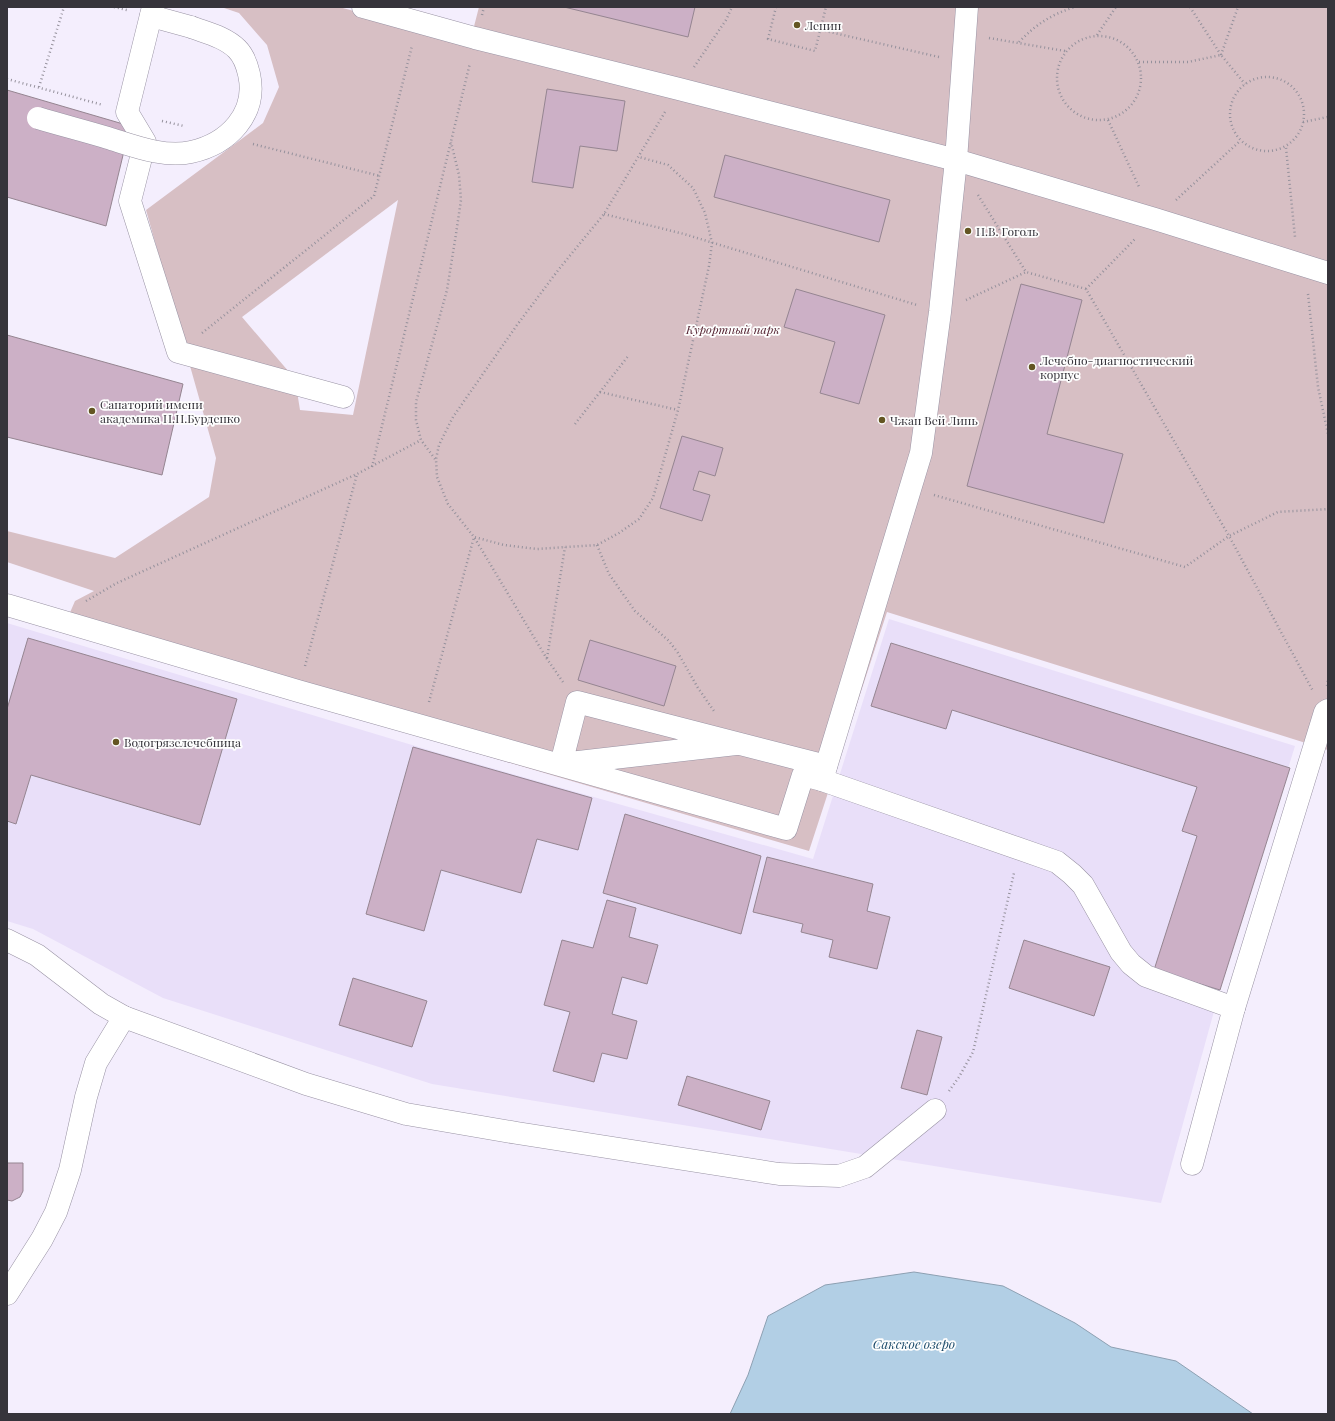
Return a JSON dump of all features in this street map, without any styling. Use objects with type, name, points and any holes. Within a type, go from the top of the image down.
[{"type":"lane","points":[[362,7],[475,38],[956,160],[1155,219],[1328,273]]},
{"type":"lane","points":[[824,773],[921,453],[940,312],[956,160],[967,7]]},
{"type":"lane","points":[[38,118],[144,148],[170,154],[191,152],[217,142],[234,129],[245,115],[250,98],[250,79],[247,64],[238,50],[224,40],[152,12],[127,112],[145,142],[130,201],[178,352],[343,397]]},
{"type":"lane","points":[[7,605],[298,691],[561,764],[786,829],[803,775],[824,773]]},
{"type":"lane","points":[[561,764],[577,702],[736,744],[824,773],[1019,849],[1057,862],[1072,874],[1083,886],[1121,952],[1131,964],[1146,976],[1234,1008]]},
{"type":"lane","points":[[1192,1164],[1234,1008],[1326,711]]},
{"type":"lane","points":[[561,764],[736,744]]},
{"type":"lane","points":[[7,940],[37,955],[101,1004],[124,1017],[306,1084],[406,1114],[779,1174],[839,1176],[865,1167],[935,1110]]},
{"type":"lane","points":[[7,1294],[42,1239],[56,1212],[70,1170],[86,1097],[96,1063],[124,1017]]},
{"type":"path","points":[[38,87],[64,7]]},
{"type":"path","points":[[577,702],[547,659],[474,536],[448,504],[437,477],[436,459],[439,445],[458,410],[517,325],[559,269],[604,214],[679,89],[726,20],[732,7]]},
{"type":"path","points":[[776,7],[768,39],[815,51],[826,7]]},
{"type":"path","points":[[1018,43],[1029,31],[1044,20],[1075,7]]},
{"type":"path","points":[[1097,36],[1116,7]]},
{"type":"path","points":[[1190,7],[1221,55],[1245,84]]},
{"type":"path","points":[[1221,55],[1238,7]]},
{"type":"path","points":[[178,352],[374,196],[418,22]]},
{"type":"path","points":[[821,30],[962,62]]},
{"type":"path","points":[[965,34],[1065,51]]},
{"type":"path","points":[[1097,36],[1110,37],[1121,42],[1131,50],[1139,62],[1142,76],[1140,91],[1133,104],[1122,114],[1108,120],[1094,121],[1080,116],[1068,108],[1059,95],[1056,81],[1058,66],[1065,51],[1073,44],[1085,38],[1097,36]]},
{"type":"path","points":[[372,466],[475,38]]},
{"type":"path","points":[[1139,62],[1188,62],[1221,55]]},
{"type":"path","points":[[1269,76],[1292,85],[1302,100],[1305,113],[1301,132],[1286,148],[1262,152],[1240,141],[1230,123],[1231,105],[1245,84],[1269,76]]},
{"type":"path","points":[[1303,122],[1328,117]]},
{"type":"path","points":[[1108,120],[1155,219]]},
{"type":"path","points":[[436,459],[421,440],[416,420],[416,402],[447,290],[461,200],[459,175],[450,142]]},
{"type":"path","points":[[474,536],[504,545],[537,549],[597,545],[619,533],[639,519],[653,498],[678,410],[709,266],[712,243],[705,213],[693,188],[668,164],[639,157]]},
{"type":"path","points":[[977,193],[1026,272]]},
{"type":"path","points":[[604,214],[684,234],[940,312],[1026,272],[1086,289],[1229,536],[1326,711]]},
{"type":"path","points":[[575,424],[630,355]]},
{"type":"path","points":[[600,392],[678,410]]},
{"type":"path","points":[[56,619],[116,583],[357,474],[421,440]]},
{"type":"path","points":[[298,691],[357,474]]},
{"type":"path","points":[[910,488],[1185,567],[1229,536],[1278,512],[1328,509]]},
{"type":"path","points":[[423,726],[474,536]]},
{"type":"path","points":[[597,545],[609,574],[635,611],[669,641],[678,653],[698,688],[736,744]]},
{"type":"path","points":[[547,659],[565,547]]},
{"type":"path","points":[[935,1110],[959,1077],[973,1052],[1019,849]]},
{"type":"shaded area","points":[[889,619],[1295,746],[1221,986],[1161,1203],[432,1084],[163,998],[33,929],[7,921],[7,623],[442,754],[813,859]]},
{"type":"green space","name":"Курортный парк","points":[[221,7],[339,7],[470,42],[479,7],[1328,7],[1328,750],[887,612],[809,851],[62,631],[75,601],[94,591],[7,562],[7,531],[115,558],[209,497],[216,458],[146,210],[263,123],[279,87],[267,45],[239,13]],"holes":[[[398,200],[353,415],[300,410],[295,379],[242,317]]]},
{"type":"water","name":"Сакское озеро","points":[[914,1272],[1003,1286],[1075,1323],[1111,1347],[1176,1361],[1253,1414],[730,1414],[748,1375],[768,1316],[825,1285]]},
{"type":"building","points":[[564,7],[695,7],[688,37]]},
{"type":"building","points":[[547,89],[625,101],[617,151],[580,146],[573,188],[532,182]]},
{"type":"building","points":[[7,90],[130,126],[106,226],[7,197]]},
{"type":"building","points":[[725,155],[890,200],[879,242],[714,197]]},
{"type":"building","name":"Лечебно-диагностический корпус","points":[[1021,284],[1082,300],[1047,434],[1123,454],[1104,523],[967,486]]},
{"type":"building","points":[[796,289],[885,315],[859,404],[820,393],[835,342],[784,327]]},
{"type":"building","name":"Санаторий имени академика Н.Н.Бурденко","points":[[7,335],[183,384],[162,475],[7,437]]},
{"type":"building","points":[[682,436],[723,448],[715,476],[699,471],[693,490],[710,495],[702,521],[660,508]]},
{"type":"building","name":"Водогрязелечебница","points":[[28,638],[237,699],[200,825],[31,775],[16,824],[7,821],[7,709]]},
{"type":"building","points":[[590,640],[676,666],[664,706],[578,680]]},
{"type":"building","points":[[891,643],[1290,768],[1220,990],[1154,970],[1197,836],[1182,831],[1197,787],[952,710],[946,729],[871,706]]},
{"type":"building","points":[[413,747],[592,798],[578,850],[537,839],[521,893],[441,870],[424,931],[366,914]]},
{"type":"building","points":[[625,814],[761,856],[741,934],[603,893]]},
{"type":"building","points":[[767,857],[873,884],[867,911],[890,917],[877,969],[829,957],[833,940],[801,932],[803,924],[753,912]]},
{"type":"building","points":[[607,900],[636,908],[629,937],[658,945],[647,984],[622,977],[612,1014],[637,1021],[627,1059],[602,1053],[594,1082],[553,1071],[570,1012],[544,1005],[562,940],[593,948]]},
{"type":"building","points":[[1024,940],[1110,967],[1094,1016],[1009,988]]},
{"type":"building","points":[[353,978],[427,1001],[412,1047],[339,1025]]},
{"type":"building","points":[[917,1030],[942,1037],[927,1095],[901,1088]]},
{"type":"building","points":[[687,1076],[770,1101],[761,1130],[678,1105]]},
{"type":"building","points":[[7,1163],[23,1163],[23,1191],[20,1197],[12,1201],[7,1200]]},
{"type":"place","name":"Ленин","points":[[797,25]]},
{"type":"place","name":"Н.В. Гоголь","points":[[968,231]]},
{"type":"place","name":"Лечебно-диагностический корпус","points":[[1032,367]]},
{"type":"place","name":"Санаторий имени академика Н.Н.Бурденко","points":[[92,411]]},
{"type":"place","name":"Чжан Вей Линь","points":[[882,420]]},
{"type":"place","name":"Водогрязелечебница","points":[[116,742]]}]
